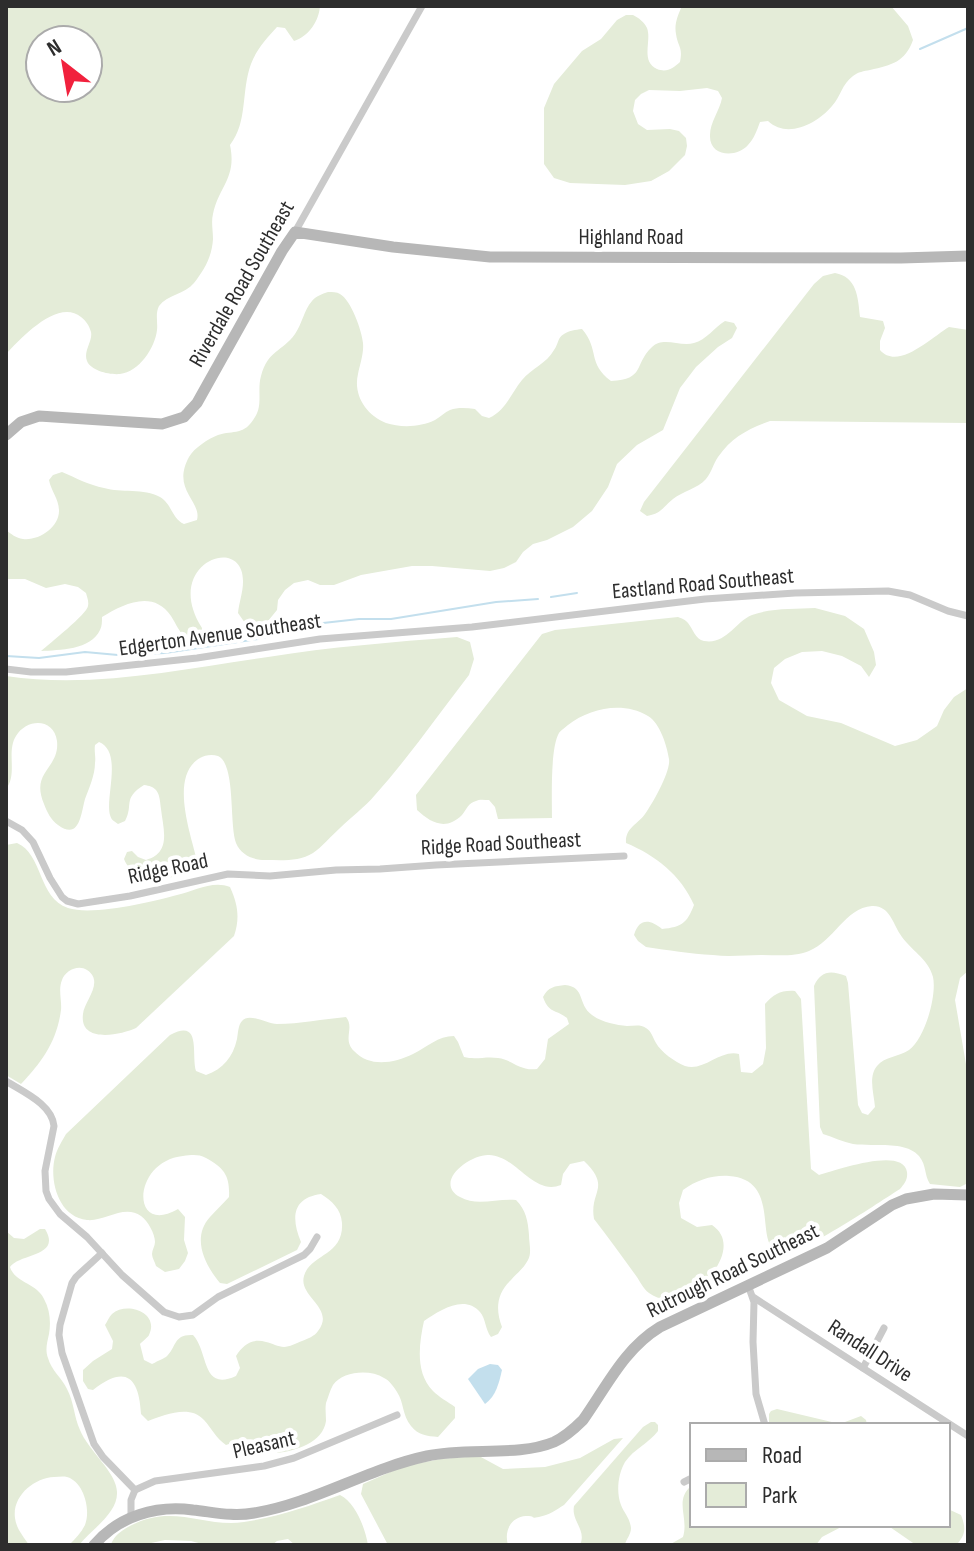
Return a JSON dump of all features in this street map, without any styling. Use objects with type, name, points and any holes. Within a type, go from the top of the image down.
[{"type":"street","name":"Riverdale Road Southeast","points":[[6,435],[21,422],[39,416],[162,424],[184,417],[197,403],[422,6]]},
{"type":"street","name":"Highland Road","points":[[295,232],[393,247],[490,257],[968,256]]},
{"type":"street","name":"Eastland Road Southeast","points":[[439,630],[705,599],[867,590],[902,593],[968,616]]},
{"type":"street","name":"Edgerton Avenue Southeast","points":[[6,669],[66,672],[197,658],[320,639],[439,630]]},
{"type":"street","name":"Ridge Road","points":[[6,821],[28,835],[57,891],[73,903],[130,896],[228,874],[270,876],[380,869]]},
{"type":"street","name":"Ridge Road Southeast","points":[[380,869],[624,856]]},
{"type":"street","points":[[6,1081],[51,1114],[54,1126],[44,1178],[49,1199],[60,1214],[157,1308],[170,1315],[186,1317],[198,1312],[218,1297],[304,1255],[317,1237]]},
{"type":"street","name":"Rutrough Road Southeast","points":[[94,1545],[117,1524],[131,1517],[170,1509],[231,1515],[255,1513],[311,1497],[377,1471],[427,1456],[533,1447],[552,1442],[583,1420],[623,1360],[640,1341],[660,1327],[827,1248],[906,1199],[934,1194],[968,1195]]},
{"type":"street","points":[[102,1253],[72,1283],[60,1325],[60,1343],[94,1444],[135,1490],[131,1500],[131,1517]]},
{"type":"street","points":[[748,1285],[753,1297],[756,1394],[764,1423]]},
{"type":"street","name":"Randall Drive","points":[[753,1297],[948,1423]]},
{"type":"street","points":[[863,1368],[884,1328]]},
{"type":"street","name":"Pleasant","points":[[135,1490],[155,1481],[264,1466],[294,1458],[397,1415]]},
{"type":"street","name":"Randall Drive","points":[[950,1424],[968,1436]]},
{"type":"green space","points":[[6,6],[320,6],[315,22],[304,36],[294,41],[285,28],[277,27],[253,59],[242,116],[230,145],[229,174],[213,214],[209,257],[190,287],[159,306],[156,337],[140,364],[120,374],[106,373],[92,367],[86,357],[90,330],[83,319],[72,312],[51,316],[6,354]]},
{"type":"green space","points":[[682,6],[891,6],[908,26],[913,40],[897,61],[853,76],[826,113],[793,129],[784,129],[768,121],[760,122],[748,145],[737,152],[724,153],[714,148],[711,142],[712,125],[722,98],[718,91],[707,88],[649,90],[635,100],[633,111],[638,124],[647,130],[679,131],[686,138],[685,155],[669,171],[651,181],[625,185],[570,183],[554,178],[544,164],[544,108],[554,84],[582,51],[601,39],[617,20],[626,15],[637,17],[647,28],[648,56],[652,65],[661,70],[672,68],[680,62],[676,27]]},
{"type":"green space","points":[[835,273],[852,283],[860,317],[883,321],[885,328],[880,350],[887,355],[905,355],[949,327],[968,330],[968,423],[770,421],[735,439],[718,457],[702,482],[677,496],[662,510],[647,516],[640,511],[814,284],[823,276]]},
{"type":"green space","points":[[328,292],[344,297],[361,331],[363,351],[357,382],[359,397],[372,415],[398,426],[424,424],[459,408],[475,409],[489,418],[495,415],[526,376],[551,355],[560,337],[570,331],[582,329],[591,343],[599,368],[611,381],[634,374],[656,344],[694,343],[725,321],[734,323],[737,328],[732,338],[696,367],[680,388],[663,430],[637,445],[617,464],[608,487],[592,511],[573,527],[533,544],[516,562],[504,568],[490,571],[412,566],[361,575],[334,585],[320,585],[308,580],[294,583],[278,600],[277,610],[268,621],[253,628],[238,613],[243,582],[240,567],[231,559],[220,558],[208,562],[197,572],[191,587],[192,606],[202,628],[201,636],[185,638],[164,608],[147,601],[128,604],[102,617],[100,630],[90,642],[74,648],[41,651],[86,610],[86,593],[65,584],[46,588],[25,579],[6,579],[6,530],[18,538],[29,539],[52,527],[59,511],[49,480],[62,472],[98,487],[154,494],[164,500],[180,522],[184,524],[197,520],[183,478],[189,457],[210,439],[243,430],[251,423],[259,408],[260,381],[267,361],[295,334],[312,301]]},
{"type":"green space","points":[[815,608],[845,616],[864,629],[876,665],[869,677],[861,666],[842,656],[822,651],[802,652],[785,659],[774,668],[771,683],[779,700],[807,716],[841,723],[895,746],[917,740],[937,726],[954,697],[968,688],[968,971],[960,978],[955,1000],[968,1076],[968,1183],[960,1187],[930,1184],[922,1160],[906,1148],[849,1143],[823,1134],[820,1127],[814,986],[820,977],[831,973],[846,976],[858,1105],[862,1113],[868,1115],[875,1107],[874,1070],[884,1060],[909,1050],[915,1044],[928,1016],[934,985],[931,970],[904,940],[883,908],[872,906],[854,912],[818,946],[791,955],[687,953],[646,947],[634,935],[639,925],[645,922],[662,929],[679,925],[689,916],[694,905],[682,884],[666,867],[626,843],[629,830],[645,814],[657,795],[669,764],[662,735],[648,716],[628,709],[607,708],[586,714],[559,732],[553,762],[552,818],[498,819],[495,807],[489,800],[473,802],[456,820],[444,824],[433,822],[417,810],[416,795],[542,634],[678,617],[687,622],[698,638],[712,641],[718,640],[752,615],[775,610]]},
{"type":"green space","points":[[457,637],[470,642],[474,659],[469,675],[412,751],[371,799],[320,848],[302,858],[261,860],[241,851],[234,834],[227,770],[224,761],[216,755],[200,758],[191,766],[186,778],[185,806],[197,861],[188,870],[162,879],[135,873],[124,859],[127,852],[132,851],[146,860],[154,857],[163,846],[164,832],[157,792],[151,786],[144,785],[133,794],[125,821],[118,824],[113,820],[109,807],[112,765],[106,747],[99,742],[95,745],[94,772],[80,818],[71,830],[53,821],[41,793],[43,777],[57,750],[55,733],[51,728],[40,723],[33,724],[16,736],[11,777],[6,789],[6,676],[104,679],[315,650]]},
{"type":"green space","points":[[17,843],[32,856],[51,895],[68,908],[92,910],[122,907],[224,885],[230,887],[237,917],[234,936],[136,1028],[129,1031],[102,1035],[87,1030],[83,1014],[94,980],[83,968],[69,971],[61,984],[61,1010],[52,1041],[42,1059],[21,1084],[6,1075],[6,845]]},
{"type":"green space","points":[[565,985],[579,992],[587,1011],[596,1017],[613,1024],[646,1028],[661,1050],[685,1066],[699,1066],[732,1053],[739,1054],[741,1072],[752,1073],[763,1064],[766,1048],[765,1004],[778,993],[795,991],[801,999],[811,1169],[819,1175],[868,1162],[894,1161],[903,1164],[907,1172],[905,1182],[900,1189],[822,1237],[791,1252],[781,1253],[772,1248],[762,1201],[756,1189],[746,1180],[723,1176],[694,1183],[683,1190],[679,1203],[681,1218],[697,1227],[712,1225],[722,1236],[723,1250],[718,1265],[694,1290],[663,1299],[645,1289],[594,1219],[597,1178],[584,1161],[570,1164],[563,1174],[561,1185],[551,1187],[533,1181],[499,1157],[489,1155],[473,1159],[452,1177],[450,1184],[453,1191],[467,1200],[480,1202],[516,1200],[527,1220],[530,1254],[500,1296],[498,1314],[502,1327],[498,1334],[491,1337],[480,1312],[467,1304],[452,1306],[424,1321],[420,1349],[423,1376],[433,1391],[455,1407],[455,1418],[438,1437],[414,1429],[393,1386],[372,1373],[350,1374],[337,1380],[326,1403],[326,1421],[320,1435],[300,1448],[277,1453],[253,1440],[226,1445],[204,1420],[192,1413],[177,1412],[148,1421],[141,1414],[137,1391],[128,1378],[114,1378],[93,1390],[88,1389],[83,1381],[83,1370],[112,1349],[113,1341],[105,1325],[118,1310],[140,1311],[150,1320],[149,1335],[140,1344],[144,1360],[152,1364],[166,1357],[179,1339],[193,1335],[211,1375],[225,1380],[236,1376],[240,1368],[236,1356],[248,1343],[261,1341],[288,1346],[313,1336],[322,1323],[323,1316],[306,1290],[304,1276],[313,1263],[338,1242],[342,1223],[335,1206],[321,1194],[304,1200],[296,1210],[301,1242],[297,1250],[227,1284],[220,1283],[214,1276],[202,1251],[204,1225],[229,1197],[225,1174],[206,1158],[189,1155],[166,1161],[154,1170],[146,1182],[143,1195],[145,1206],[151,1213],[162,1215],[178,1209],[185,1217],[184,1240],[188,1253],[179,1269],[165,1272],[156,1266],[152,1254],[154,1235],[141,1216],[128,1212],[87,1220],[69,1212],[58,1196],[53,1166],[66,1134],[170,1035],[180,1031],[191,1034],[196,1071],[206,1075],[230,1057],[239,1027],[249,1018],[277,1024],[346,1017],[351,1047],[360,1056],[375,1062],[398,1060],[438,1040],[454,1036],[464,1057],[498,1058],[537,1069],[545,1059],[548,1039],[569,1024],[567,1018],[548,1006],[543,997],[552,988]]},
{"type":"green space","points":[[45,1229],[48,1245],[10,1267],[16,1276],[41,1294],[46,1303],[50,1321],[46,1349],[49,1362],[65,1385],[84,1438],[112,1477],[117,1492],[109,1514],[79,1545],[69,1545],[85,1525],[86,1505],[78,1484],[62,1477],[39,1481],[21,1496],[15,1518],[18,1529],[29,1545],[6,1545],[6,1231],[14,1238],[24,1239]]},
{"type":"green space","points":[[777,1409],[836,1423],[769,1423],[771,1411]]},
{"type":"green space","points":[[861,1416],[867,1423],[836,1423]]},
{"type":"green space","points":[[651,1422],[658,1425],[658,1431],[629,1457],[619,1477],[619,1500],[631,1528],[625,1545],[580,1545],[582,1535],[574,1506],[643,1427]]},
{"type":"green space","points":[[623,1438],[564,1505],[543,1516],[520,1517],[512,1522],[508,1530],[508,1545],[388,1545],[361,1494],[363,1484],[404,1466],[479,1456],[503,1469],[545,1467],[580,1458],[614,1439]]},
{"type":"green space","points":[[690,1487],[690,1527],[841,1527],[822,1537],[816,1545],[669,1545],[683,1537],[683,1497]]},
{"type":"green space","points":[[340,1495],[355,1510],[368,1545],[295,1545],[288,1539],[272,1545],[206,1545],[165,1540],[142,1545],[111,1544],[118,1534],[144,1520],[173,1516],[215,1522],[244,1522]]},
{"type":"green space","points":[[950,1510],[961,1515],[964,1531],[956,1545],[916,1545],[890,1527],[950,1527]]},
{"type":"water","points":[[490,1364],[498,1365],[502,1370],[494,1393],[485,1404],[468,1379],[478,1369]]},
{"type":"waterway","points":[[920,49],[968,28]]},
{"type":"waterway","points":[[551,597],[577,593]]},
{"type":"waterway","points":[[6,656],[39,658],[85,652],[118,655],[165,653],[258,639],[323,623],[391,619],[496,602],[538,599]]}]
